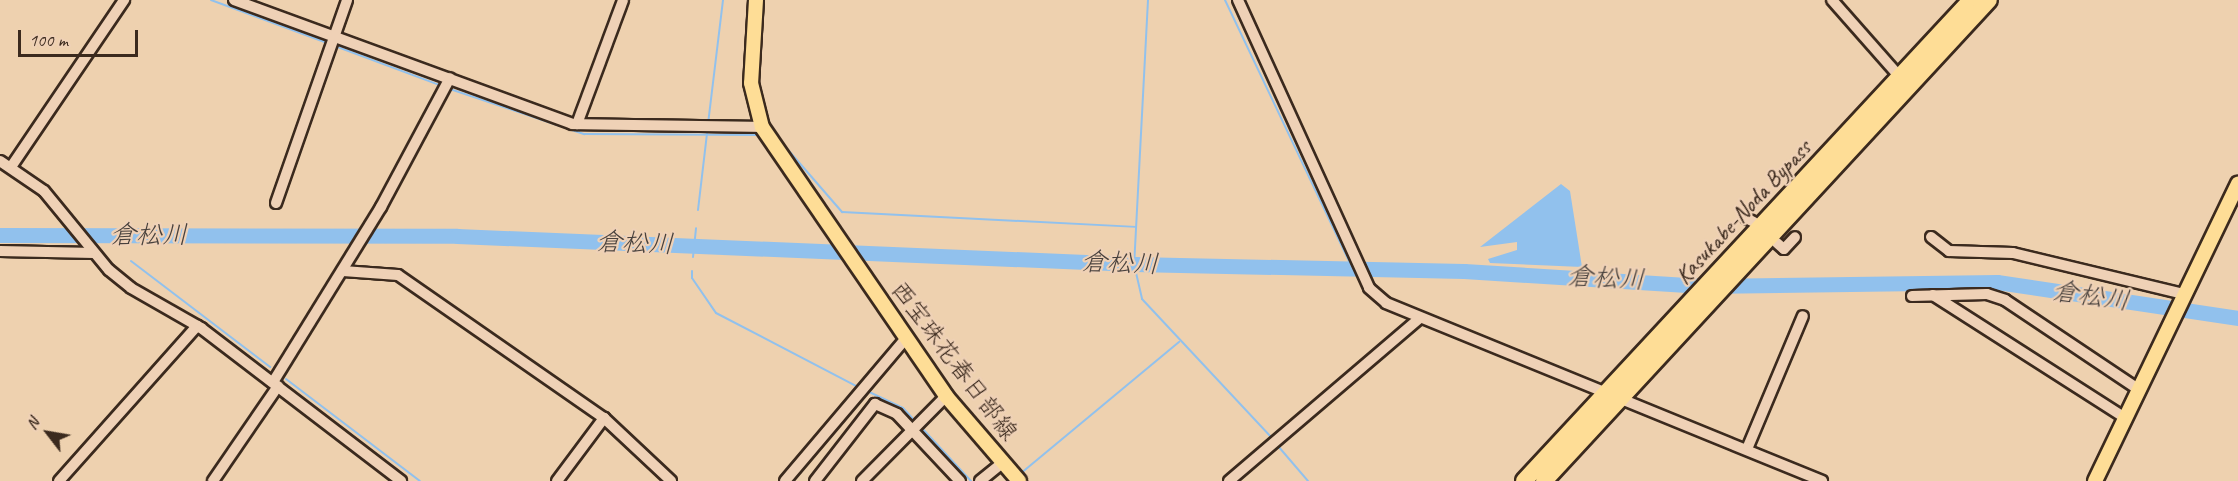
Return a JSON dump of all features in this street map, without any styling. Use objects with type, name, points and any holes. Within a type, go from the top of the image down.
[{"type":"highway","name":"Kasukabe-Noda Bypass","points":[[1737,263],[1899,76],[1971,0]]},
{"type":"highway","name":"Kasukabe-Noda Bypass","points":[[1524,481],[1614,395],[1989,0]]},
{"type":"highway","name":"Kasukabe-Noda Bypass","points":[[1544,481],[1614,395]]},
{"type":"main road","points":[[756,0],[751,83],[762,127]]},
{"type":"main road","name":"西宝珠花春日部線","points":[[762,127],[825,223],[907,337],[946,396],[1019,481]]},
{"type":"main road","points":[[2095,481],[2238,184]]},
{"type":"street","points":[[11,167],[124,0]]},
{"type":"street","points":[[234,0],[446,84],[577,124],[762,127]]},
{"type":"street","points":[[276,203],[347,0]]},
{"type":"street","points":[[577,124],[623,0]]},
{"type":"street","points":[[1238,0],[1369,288],[1386,303],[1822,481]]},
{"type":"street","points":[[1832,0],[1899,76]]},
{"type":"street","points":[[213,481],[275,384],[381,207],[446,84]]},
{"type":"street","points":[[0,161],[31,179],[94,253],[131,288],[197,326],[401,481]]},
{"type":"street","points":[[1777,243],[1784,249],[1795,237]]},
{"type":"street","points":[[1931,237],[1949,251],[2013,253],[2181,299]]},
{"type":"street","points":[[0,252],[94,253]]},
{"type":"street","points":[[343,271],[398,275],[604,418],[670,481]]},
{"type":"street","points":[[1912,296],[1987,294],[2005,300],[2138,389]]},
{"type":"street","points":[[1933,295],[2125,418]]},
{"type":"street","points":[[1747,449],[1803,316]]},
{"type":"street","points":[[1229,481],[1420,318]]},
{"type":"street","points":[[59,481],[197,326]]},
{"type":"street","points":[[785,481],[907,337]]},
{"type":"street","points":[[862,481],[910,428],[946,396]]},
{"type":"street","points":[[815,481],[875,404],[897,414],[960,481]]},
{"type":"street","points":[[557,481],[604,418]]},
{"type":"street","points":[[980,481],[1002,463]]},
{"type":"water","points":[[1561,184],[1570,191],[1582,267],[1490,263],[1488,259],[1517,250],[1517,242],[1480,247]]},
{"type":"waterway","points":[[211,0],[327,43]]},
{"type":"waterway","points":[[708,124],[723,0]]},
{"type":"waterway","points":[[1148,0],[1134,264],[1142,299],[1273,439]]},
{"type":"waterway","points":[[1225,0],[1353,270]]},
{"type":"waterway","points":[[335,46],[442,86]]},
{"type":"waterway","points":[[447,88],[584,134],[761,135]]},
{"type":"waterway","points":[[698,210],[707,133]]},
{"type":"waterway","points":[[776,136],[842,212],[1136,227]]},
{"type":"waterway","name":"倉松川","points":[[693,257],[696,228]]},
{"type":"waterway","name":"倉松川","points":[[0,235],[457,236],[1134,264],[1464,271],[1703,286],[1997,282],[2238,318]]},
{"type":"waterway","points":[[131,261],[270,367]]},
{"type":"waterway","points":[[692,271],[692,278],[716,313],[860,388]]},
{"type":"waterway","points":[[1020,474],[1179,342]]},
{"type":"waterway","points":[[286,379],[420,481]]},
{"type":"waterway","points":[[865,390],[903,408],[916,422]]},
{"type":"waterway","points":[[920,426],[971,481]]},
{"type":"waterway","points":[[1278,446],[1308,481]]}]
